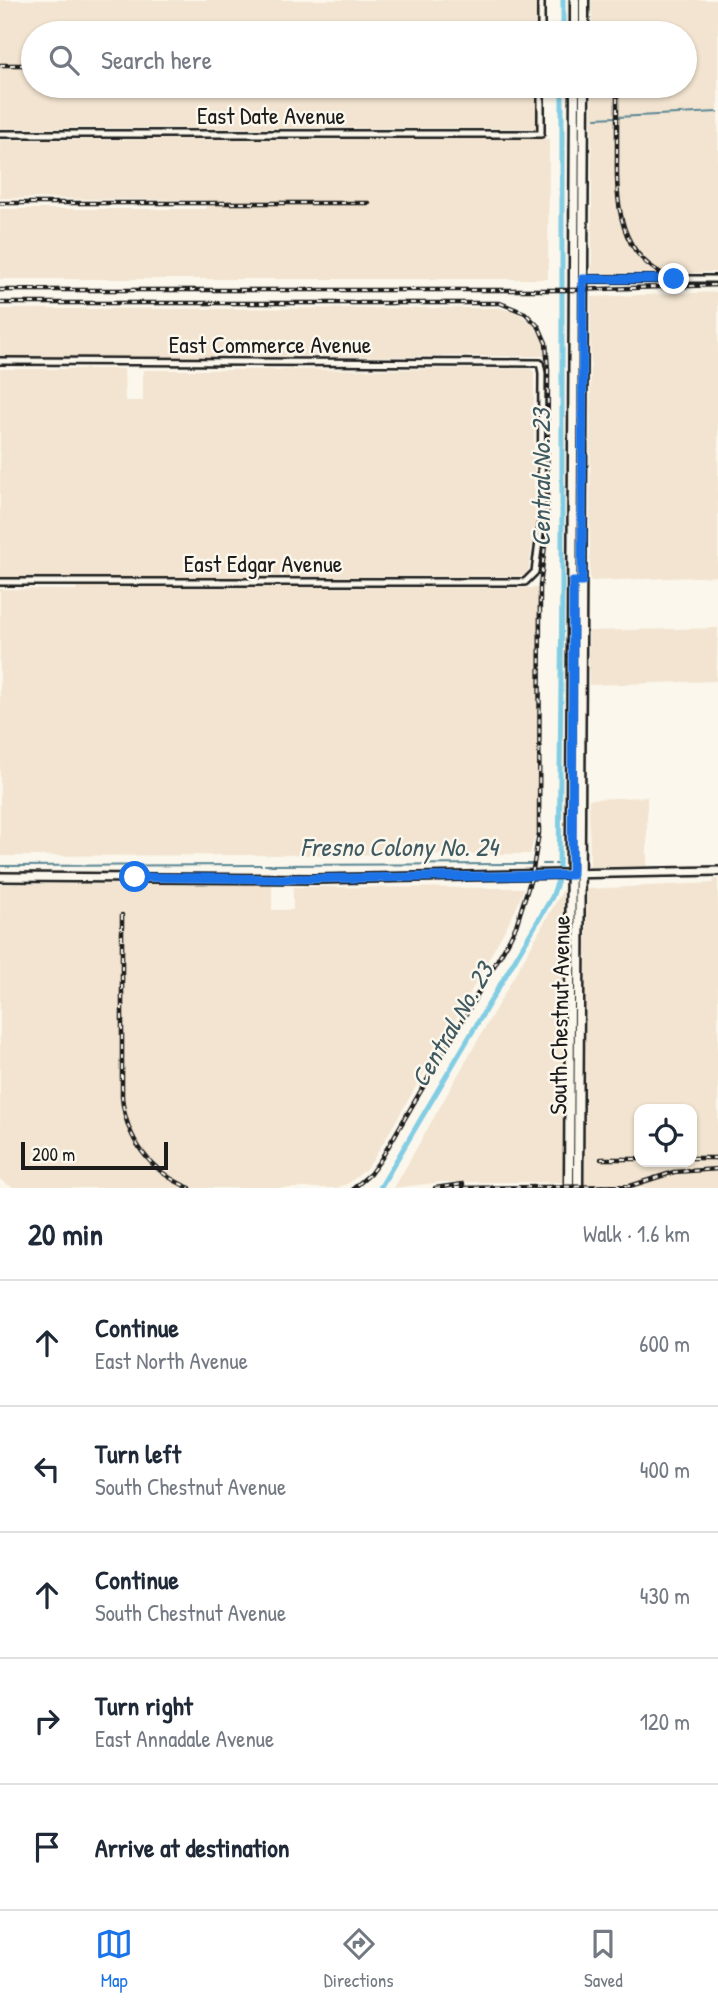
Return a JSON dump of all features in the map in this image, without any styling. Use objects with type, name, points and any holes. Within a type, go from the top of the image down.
[{"type":"main road","points":[[575,0],[575,21]]},
{"type":"main road","points":[[584,0],[584,21]]},
{"type":"main road","points":[[575,98],[579,279]]},
{"type":"main road","name":"South Chestnut Avenue","points":[[577,582],[573,418],[584,98]]},
{"type":"main road","name":"South Chestnut Avenue","points":[[569,1188],[579,279]]},
{"type":"main road","name":"South Chestnut Avenue","points":[[572,875],[578,1188]]},
{"type":"street","points":[[541,0],[541,21]]},
{"type":"street","name":"East Date Avenue","points":[[0,134],[541,134],[541,98]]},
{"type":"street","points":[[579,279],[718,279]]},
{"type":"street","name":"East Commerce Avenue","points":[[0,361],[540,363],[541,527],[535,572],[525,582]]},
{"type":"street","name":"East Edgar Avenue","points":[[0,582],[525,582]]},
{"type":"street","points":[[0,877],[292,879],[718,871]]},
{"type":"shaded area","points":[[0,0],[538,0],[538,21],[21,21],[21,98],[538,98],[538,128],[0,128]]},
{"type":"shaded area","points":[[592,0],[718,0],[718,272],[592,278],[592,98],[697,98],[697,21],[592,21]]},
{"type":"shaded area","points":[[549,139],[548,279],[0,279],[0,209],[206,209],[207,200],[0,198],[0,140]]},
{"type":"shaded area","points":[[718,292],[718,576],[590,581],[591,297]]},
{"type":"shaded area","points":[[500,308],[518,313],[534,325],[544,342],[548,356],[0,357],[0,309]]},
{"type":"shaded area","points":[[0,369],[124,369],[125,401],[143,401],[143,370],[531,369],[534,372],[536,522],[528,573],[523,576],[0,578]]},
{"type":"shaded area","points":[[77,587],[539,588],[538,826],[530,854],[0,856],[0,589],[76,590]]},
{"type":"shaded area","points":[[718,628],[716,681],[589,685],[589,631]]},
{"type":"shaded area","points":[[647,797],[647,866],[590,867],[589,799]]},
{"type":"shaded area","points":[[714,879],[718,879],[718,1188],[585,1188],[587,889],[713,883]]},
{"type":"shaded area","points":[[0,884],[272,885],[272,910],[293,910],[293,887],[524,888],[515,911],[454,1022],[373,1160],[349,1183],[337,1188],[14,1188],[0,1180]]},
{"type":"shaded area","points":[[564,888],[563,1182],[443,1182],[394,1188]]},
{"type":"waterway","name":"Central No. 23","points":[[563,0],[563,21]]},
{"type":"waterway","name":"Central No. 23","points":[[559,870],[562,98]]},
{"type":"waterway","points":[[596,118],[718,112]]},
{"type":"waterway","name":"Fresno Colony No. 24","points":[[265,865],[532,864]]},
{"type":"waterway","name":"Fresno Colony No. 24","points":[[543,864],[550,864]]},
{"type":"waterway","name":"Fresno Colony No. 24","points":[[0,866],[261,865]]},
{"type":"waterway","name":"Central No. 23","points":[[380,1188],[552,897],[558,880]]},
{"type":"railway","points":[[0,65],[21,65]]},
{"type":"railway","points":[[617,98],[618,199],[627,236],[648,264],[665,275],[686,283]]},
{"type":"railway","points":[[0,203],[369,203]]},
{"type":"railway","points":[[0,290],[574,290],[718,285]]},
{"type":"railway","points":[[0,303],[500,303],[525,313],[539,327],[546,343],[547,529],[540,586],[539,833],[532,875],[516,926],[508,942],[381,1159],[370,1174],[354,1188]]},
{"type":"railway","points":[[122,915],[124,1112],[142,1152],[163,1173],[190,1188]]},
{"type":"railway","points":[[697,1158],[718,1158]]},
{"type":"railway","points":[[601,1159],[634,1159]]},
{"type":"railway","points":[[455,1188],[630,1186],[674,1172],[718,1169]]},
{"type":"railway","points":[[435,1188],[463,1184]]},
{"type":"route","points":[[135,877],[314,879],[572,875],[573,582],[582,582],[583,279],[674,279]]}]
